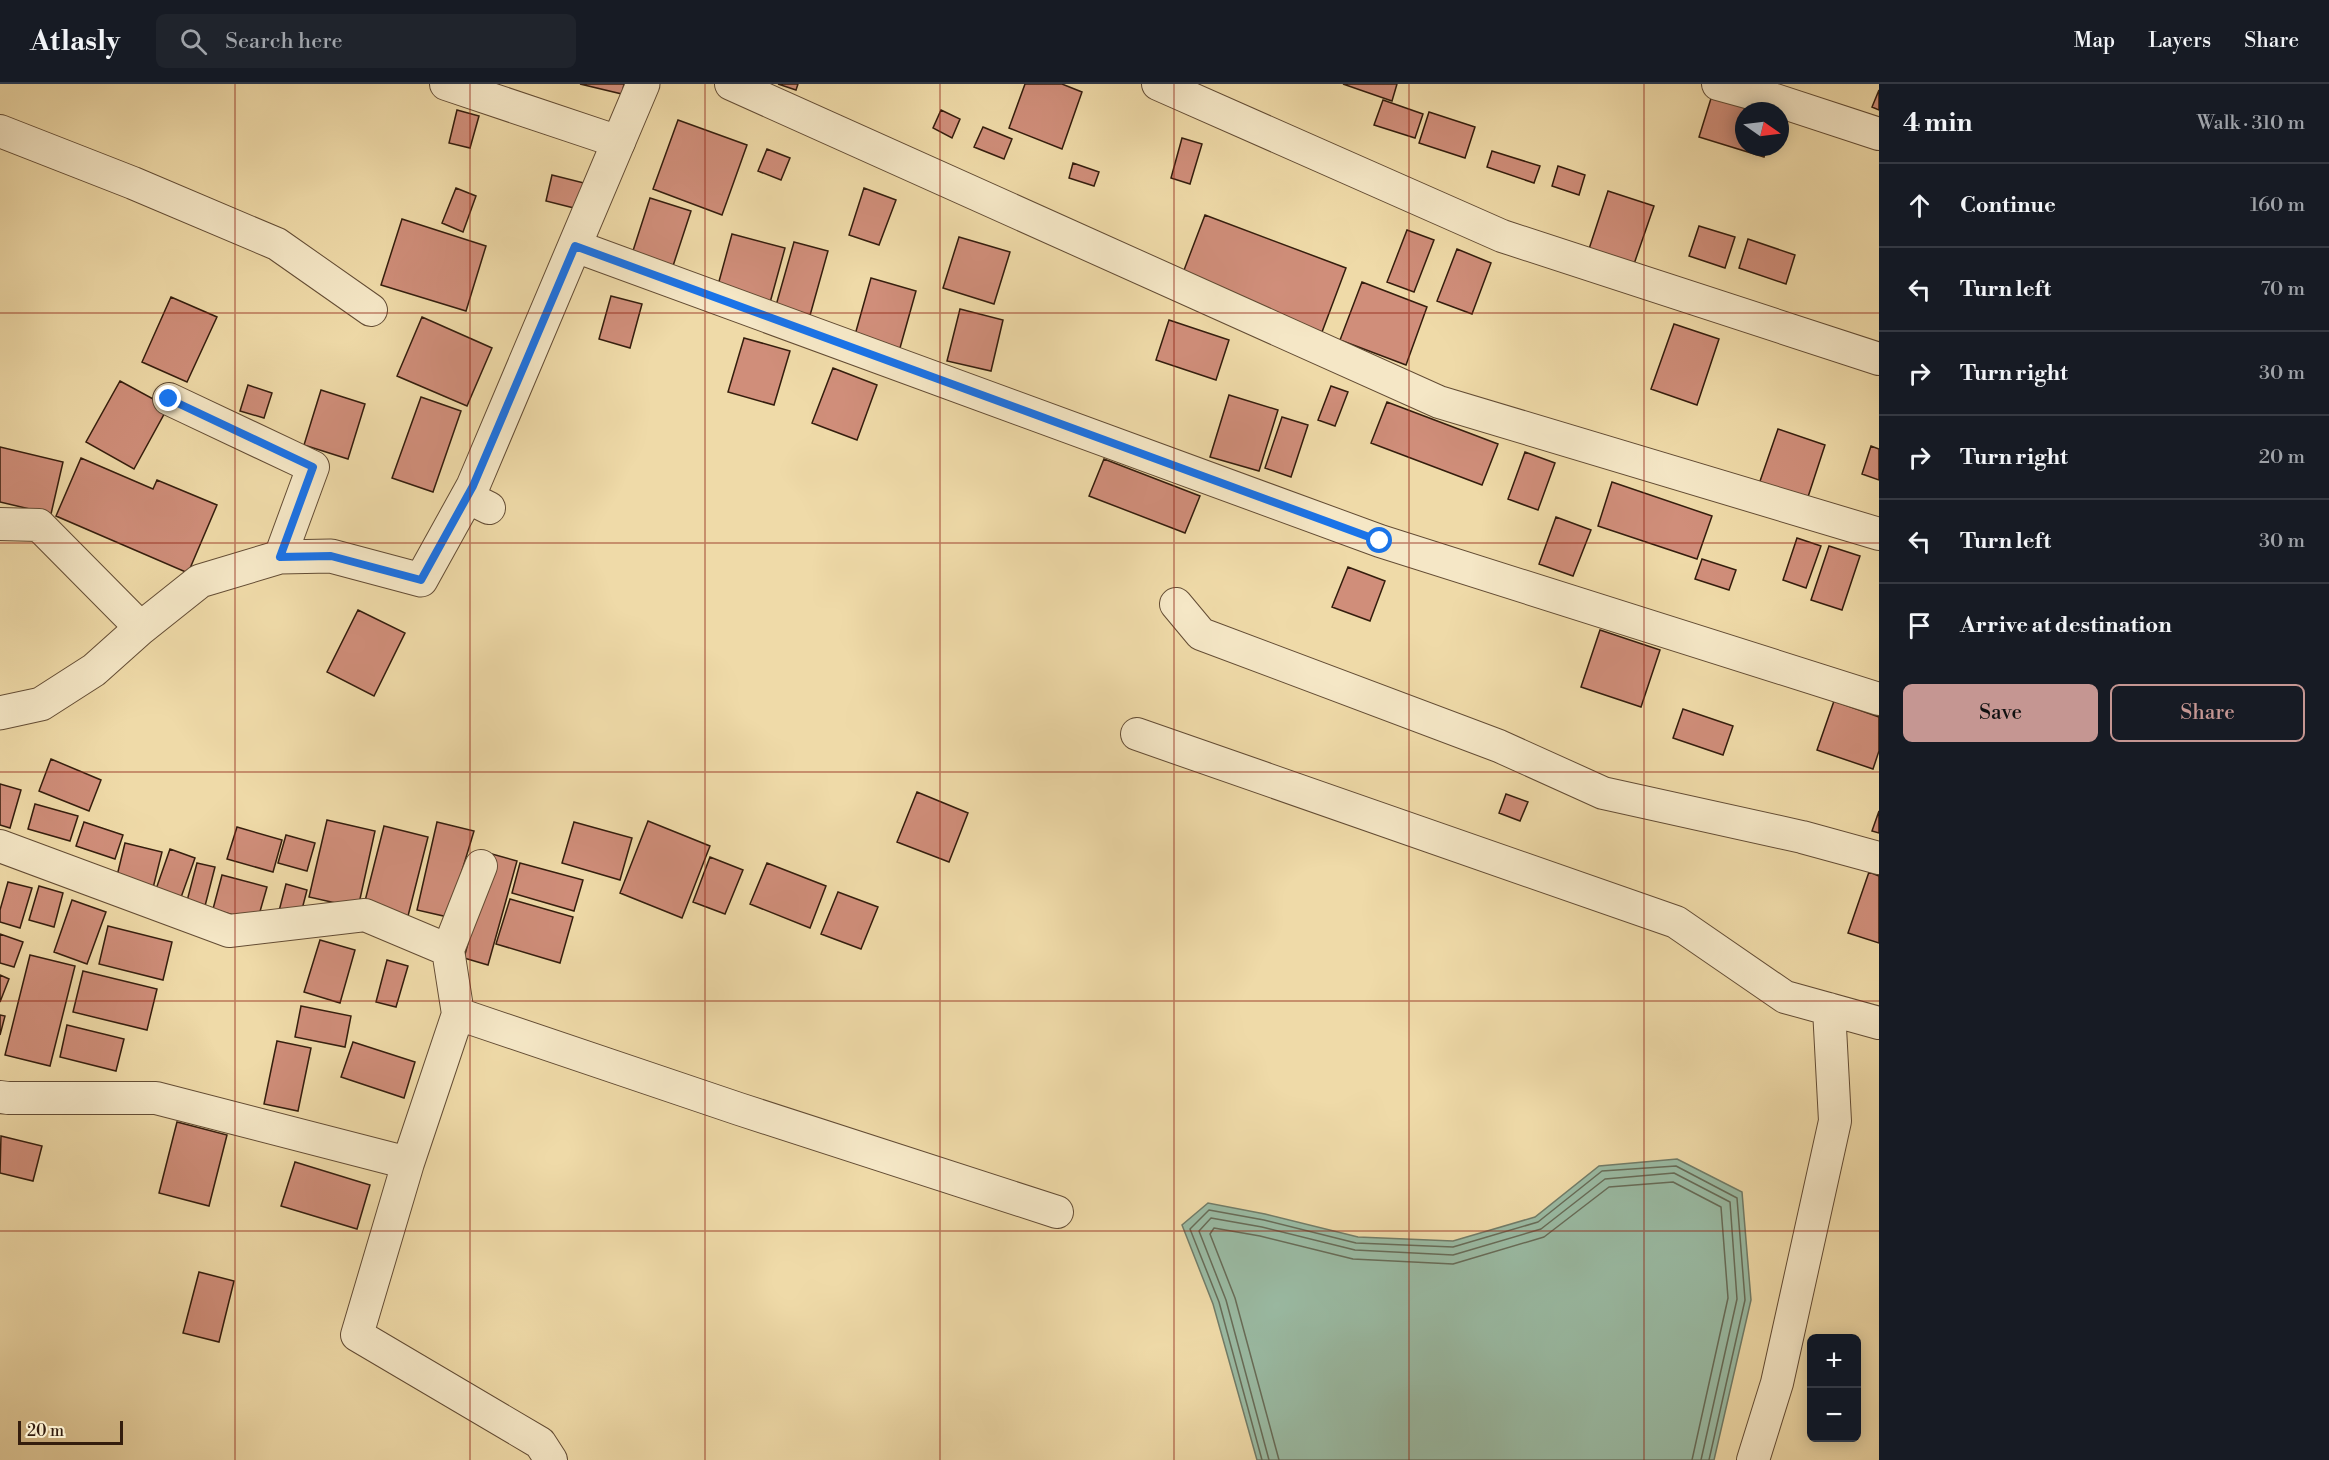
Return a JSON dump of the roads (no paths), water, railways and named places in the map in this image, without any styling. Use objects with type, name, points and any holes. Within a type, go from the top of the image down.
[{"type":"street","points":[[446,84],[619,142]]},
{"type":"street","points":[[0,713],[41,704],[94,670],[141,628],[200,581],[280,557],[331,556],[421,580],[478,503],[575,246],[643,84]]},
{"type":"street","points":[[731,84],[1439,402],[1879,534]]},
{"type":"street","points":[[1158,84],[1502,236],[1879,359]]},
{"type":"street","points":[[1718,84],[1772,91],[1879,134]]},
{"type":"street","points":[[0,131],[277,244],[371,310]]},
{"type":"street","points":[[575,246],[1380,541],[1879,699]]},
{"type":"street","points":[[169,399],[313,467],[280,557]]},
{"type":"street","points":[[0,524],[39,525],[141,628]]},
{"type":"street","points":[[1176,604],[1201,634],[1499,746],[1603,793],[1802,837],[1879,858]]},
{"type":"street","points":[[1137,734],[1676,922],[1785,997],[1879,1023]]},
{"type":"street","points":[[0,846],[229,931],[365,915],[448,950]]},
{"type":"street","points":[[481,866],[448,950],[458,1014],[408,1163],[357,1335],[540,1443],[551,1460]]},
{"type":"street","points":[[1753,1460],[1777,1383],[1835,1121],[1829,1009]]},
{"type":"street","points":[[458,1014],[739,1109],[1057,1212]]},
{"type":"street","points":[[0,1096],[8,1098],[156,1098],[408,1163]]},
{"type":"water","points":[[1677,1159],[1742,1192],[1751,1300],[1714,1460],[1257,1460],[1213,1304],[1182,1225],[1208,1203],[1265,1214],[1358,1237],[1453,1241],[1535,1217],[1599,1166]]}]
